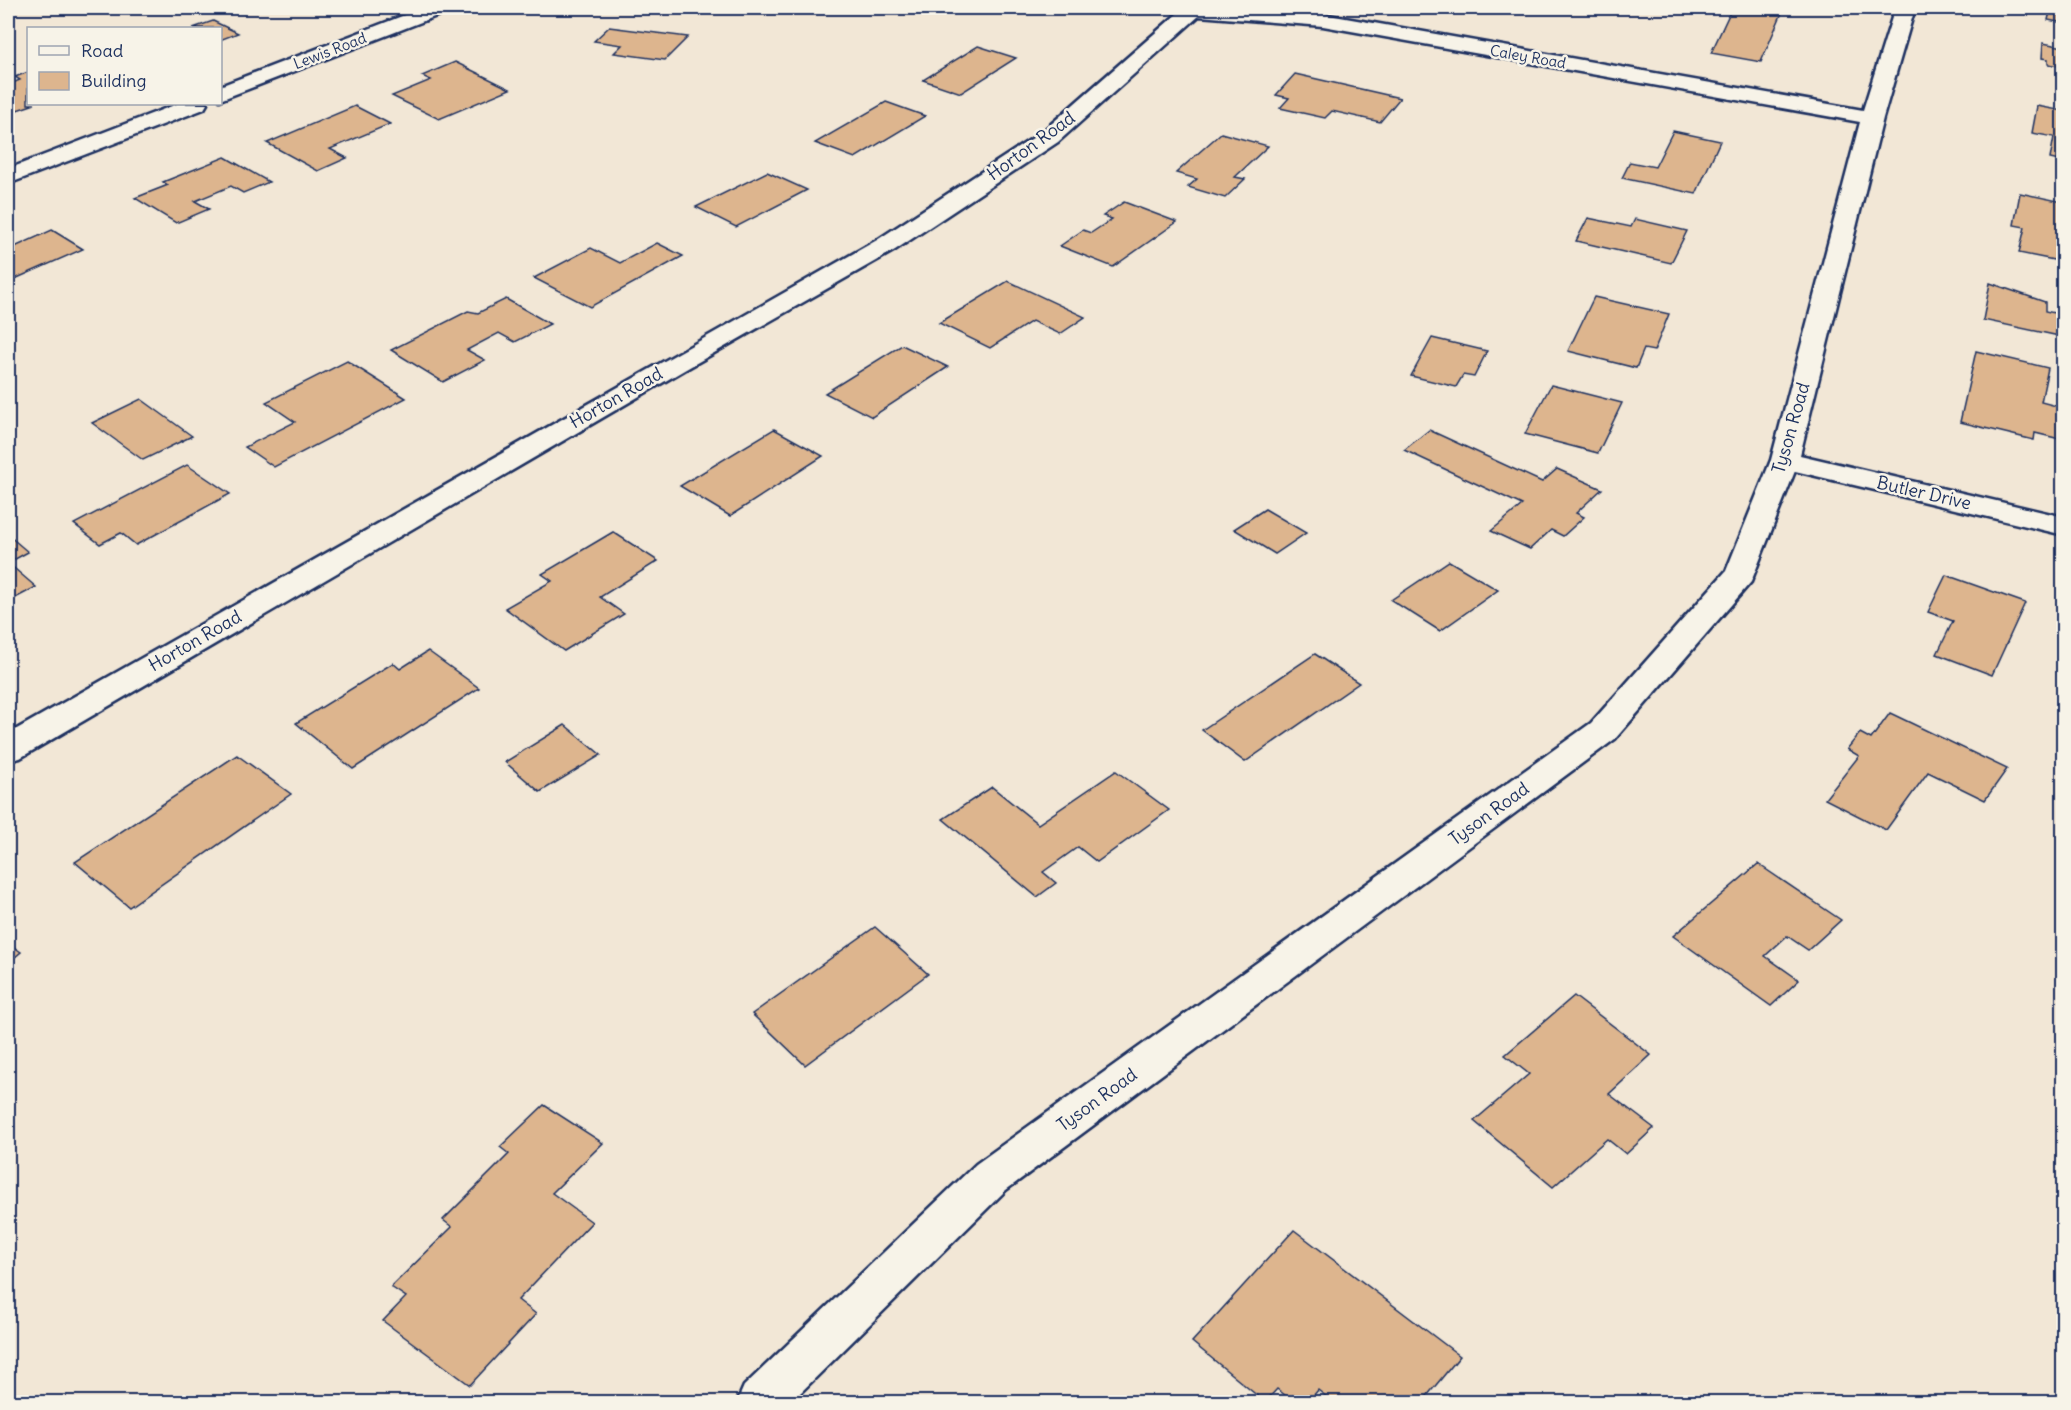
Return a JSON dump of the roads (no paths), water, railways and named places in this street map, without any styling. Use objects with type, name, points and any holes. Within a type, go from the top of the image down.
[{"type":"street","name":"Lewis Road","points":[[222,93],[440,8]]},
{"type":"street","name":"Caley Road","points":[[1182,8],[1323,20],[1872,118]]},
{"type":"street","name":"Horton Road","points":[[8,749],[886,245],[1050,137],[1196,8]]},
{"type":"street","name":"Tyson Road","points":[[760,1402],[991,1177],[1603,731],[1740,575],[1785,460],[1872,118],[1905,8]]},
{"type":"street","points":[[8,177],[193,105]]},
{"type":"street","name":"Butler Drive","points":[[1785,460],[2064,526]]}]
